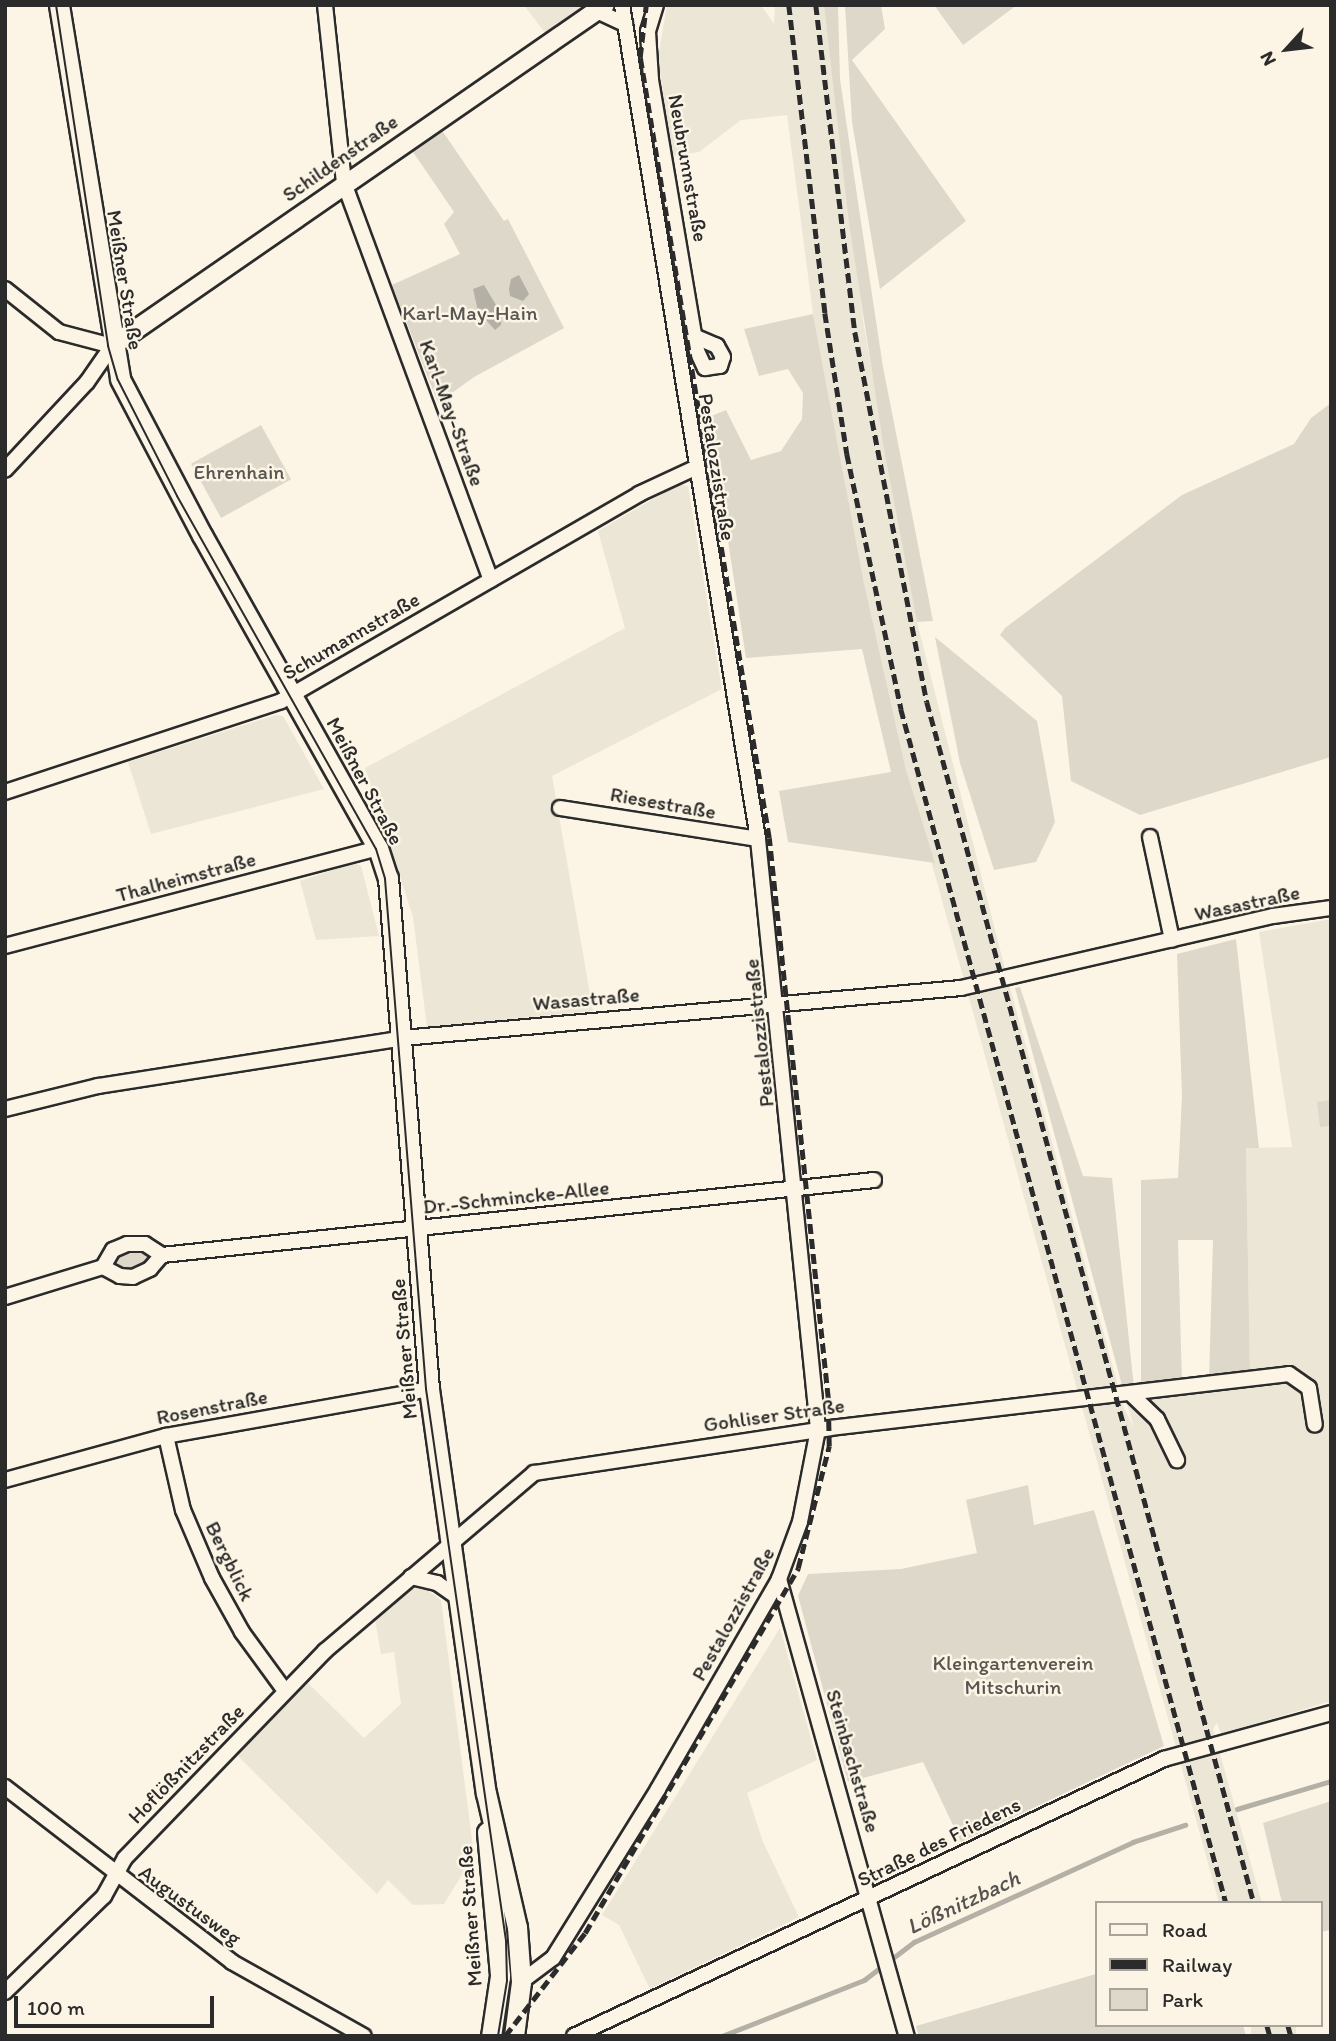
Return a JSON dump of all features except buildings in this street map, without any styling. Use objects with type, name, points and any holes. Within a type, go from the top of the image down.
[{"type":"main road","name":"Meißner Straße","points":[[58,5],[112,346],[130,399],[378,848],[391,893],[429,1389],[486,1793],[500,1976],[491,2036]]},
{"type":"main road","name":"Meißner Straße","points":[[486,1793],[517,1927],[521,1982],[514,2036]]},
{"type":"street","name":"Karl-May-Straße","points":[[325,5],[344,183],[491,580]]},
{"type":"street","name":"Pestalozzistraße","points":[[521,1982],[553,1958],[658,1789],[779,1578],[800,1522],[818,1429],[777,1002],[758,839],[695,468],[622,5]]},
{"type":"street","name":"Neubrunnstraße","points":[[656,5],[648,32],[652,80],[698,338]]},
{"type":"street","name":"Schildenstraße","points":[[112,346],[344,183],[601,8],[625,24]]},
{"type":"street","points":[[5,289],[59,332],[112,346],[87,382],[5,470]]},
{"type":"street","name":"Schumannstraße","points":[[5,792],[292,695],[682,470],[695,468]]},
{"type":"street","name":"Riesestraße","points":[[560,807],[758,839]]},
{"type":"street","name":"Wasastraße","points":[[1150,837],[1172,940]]},
{"type":"street","name":"Thalheimstraße","points":[[5,946],[378,848]]},
{"type":"street","name":"Wasastraße","points":[[5,1110],[98,1086],[403,1038],[777,1002],[961,988],[1172,940],[1331,908]]},
{"type":"street","name":"Dr.-Schmincke-Allee","points":[[5,1297],[103,1267],[113,1250],[127,1244],[145,1244],[162,1255],[874,1180]]},
{"type":"street","points":[[103,1267],[120,1276],[133,1277],[150,1269],[162,1255]]},
{"type":"street","name":"Gohliser Straße","points":[[450,1546],[534,1473],[818,1429],[1132,1395],[1289,1374],[1309,1388],[1315,1425]]},
{"type":"street","name":"Rosenstraße","points":[[5,1480],[166,1436],[429,1389]]},
{"type":"street","points":[[1132,1395],[1157,1419],[1177,1460]]},
{"type":"street","name":"Bergblick","points":[[166,1436],[183,1510],[212,1578],[242,1632],[285,1691]]},
{"type":"street","name":"Hoflößnitzstraße","points":[[5,1992],[104,1896],[125,1858],[285,1691],[411,1577],[450,1546]]},
{"type":"street","points":[[411,1577],[437,1583],[457,1597]]},
{"type":"street","name":"Steinbachstraße","points":[[779,1578],[907,2036]]},
{"type":"street","name":"Straße des Friedens","points":[[574,2036],[1164,1759],[1331,1713]]},
{"type":"street","name":"Augustusweg","points":[[5,1787],[116,1877],[281,1993],[364,2036]]},
{"type":"shaded area","points":[[524,5],[585,5],[545,33]]},
{"type":"shaded area","points":[[667,5],[761,5],[774,24],[775,5],[824,5],[864,327],[917,622],[1004,965],[1124,1408],[1134,1428],[1123,1389],[1250,1374],[1246,1148],[1292,1147],[1259,932],[1331,919],[1331,1701],[1221,1734],[1217,1723],[1213,1729],[1261,1901],[1218,1901],[906,770],[864,583],[813,314],[787,115],[741,120],[699,152],[672,156],[658,58]]},
{"type":"shaded area","points":[[519,275],[529,294],[523,301],[510,296],[511,279]]},
{"type":"shaded area","points":[[484,285],[502,315],[501,325],[495,330],[478,311],[473,289]]},
{"type":"shaded area","points":[[679,484],[688,486],[722,689],[552,776],[593,1011],[427,1027],[413,917],[365,768],[625,628],[598,531]]},
{"type":"shaded area","points":[[276,715],[283,716],[324,789],[151,834],[128,762]]},
{"type":"shaded area","points":[[354,863],[361,866],[379,936],[316,940],[300,881]]},
{"type":"shaded area","points":[[423,1587],[441,1600],[474,1855],[444,1904],[413,1905],[388,1880],[377,1894],[237,1755],[308,1683],[364,1738],[401,1704],[394,1652],[381,1654],[375,1619],[407,1590]]},
{"type":"shaded area","points":[[780,1628],[817,1760],[747,1793],[763,1842],[799,1917],[650,1989],[619,1925],[602,1915]]},
{"type":"shaded area","points":[[1251,2027],[1296,2027],[1296,2036],[1251,2036]]},
{"type":"green space","points":[[824,5],[838,5],[840,79],[883,367],[933,621],[917,622],[884,449],[849,223]]},
{"type":"green space","points":[[845,5],[881,5],[885,29],[852,60],[966,221],[880,289],[852,122]]},
{"type":"green space","points":[[934,5],[1017,5],[963,45]]},
{"type":"green space","name":"Karl-May-Hain","points":[[441,129],[504,221],[508,219],[564,328],[474,377],[438,403],[392,285],[460,254],[444,224],[454,212],[411,149]]},
{"type":"green space","points":[[813,314],[864,583],[906,770],[935,863],[788,842],[779,791],[891,772],[862,649],[746,658],[709,417],[726,410],[751,460],[781,451],[802,419],[803,393],[788,369],[759,376],[744,329]]},
{"type":"green space","points":[[1331,403],[1331,757],[1140,815],[1071,781],[1062,696],[1000,635],[1005,628],[1182,495],[1294,444],[1311,418]]},
{"type":"green space","name":"Ehrenhain","points":[[261,425],[291,479],[221,518],[191,464]]},
{"type":"green space","points":[[935,637],[1037,721],[1055,822],[1036,862],[994,870],[960,763]]},
{"type":"green space","points":[[1236,939],[1259,1148],[1246,1148],[1250,1374],[1209,1380],[1213,1240],[1178,1240],[1182,1383],[1141,1387],[1141,1180],[1178,1178],[1182,1096],[1177,954]]},
{"type":"green space","points":[[1020,987],[1083,1176],[1112,1178],[1134,1388],[1123,1389],[1015,988]]},
{"type":"green space","points":[[1331,1100],[1331,1126],[1320,1127],[1317,1102]]},
{"type":"green space","points":[[140,1250],[149,1254],[147,1264],[133,1270],[113,1268],[115,1258]]},
{"type":"green space","name":"Kleingartenverein Mitschurin","points":[[1028,1485],[1034,1525],[1094,1510],[1164,1746],[961,1842],[923,1762],[848,1782],[798,1596],[808,1574],[901,1569],[977,1553],[966,1500]]},
{"type":"green space","points":[[1331,1801],[1331,1930],[1322,1932],[1322,1901],[1282,1901],[1263,1823]]},
{"type":"green space","points":[[1094,1975],[1094,2027],[1244,2027],[1246,2036],[919,2036],[916,2026]]},
{"type":"waterway","name":"Lößnitzbach","points":[[1237,1809],[1331,1781]]},
{"type":"waterway","name":"Lößnitzbach","points":[[722,2036],[864,1980],[914,1942],[1133,1842],[1185,1825]]},
{"type":"tram line","points":[[56,5],[108,346],[118,380],[177,496],[376,849],[385,879],[426,1389],[506,1941],[507,1981],[498,2036]]},
{"type":"railway","points":[[505,2036],[585,1933],[798,1568],[829,1446],[828,1398],[769,838],[640,57],[646,5]]},
{"type":"railway","points":[[789,5],[825,313],[847,454],[901,709],[1225,1901]]},
{"type":"railway","points":[[816,5],[855,332],[927,702],[1253,1901]]},
{"type":"railway","points":[[1268,2027],[1270,2036]]},
{"type":"railway","points":[[1289,2027],[1291,2036]]}]
